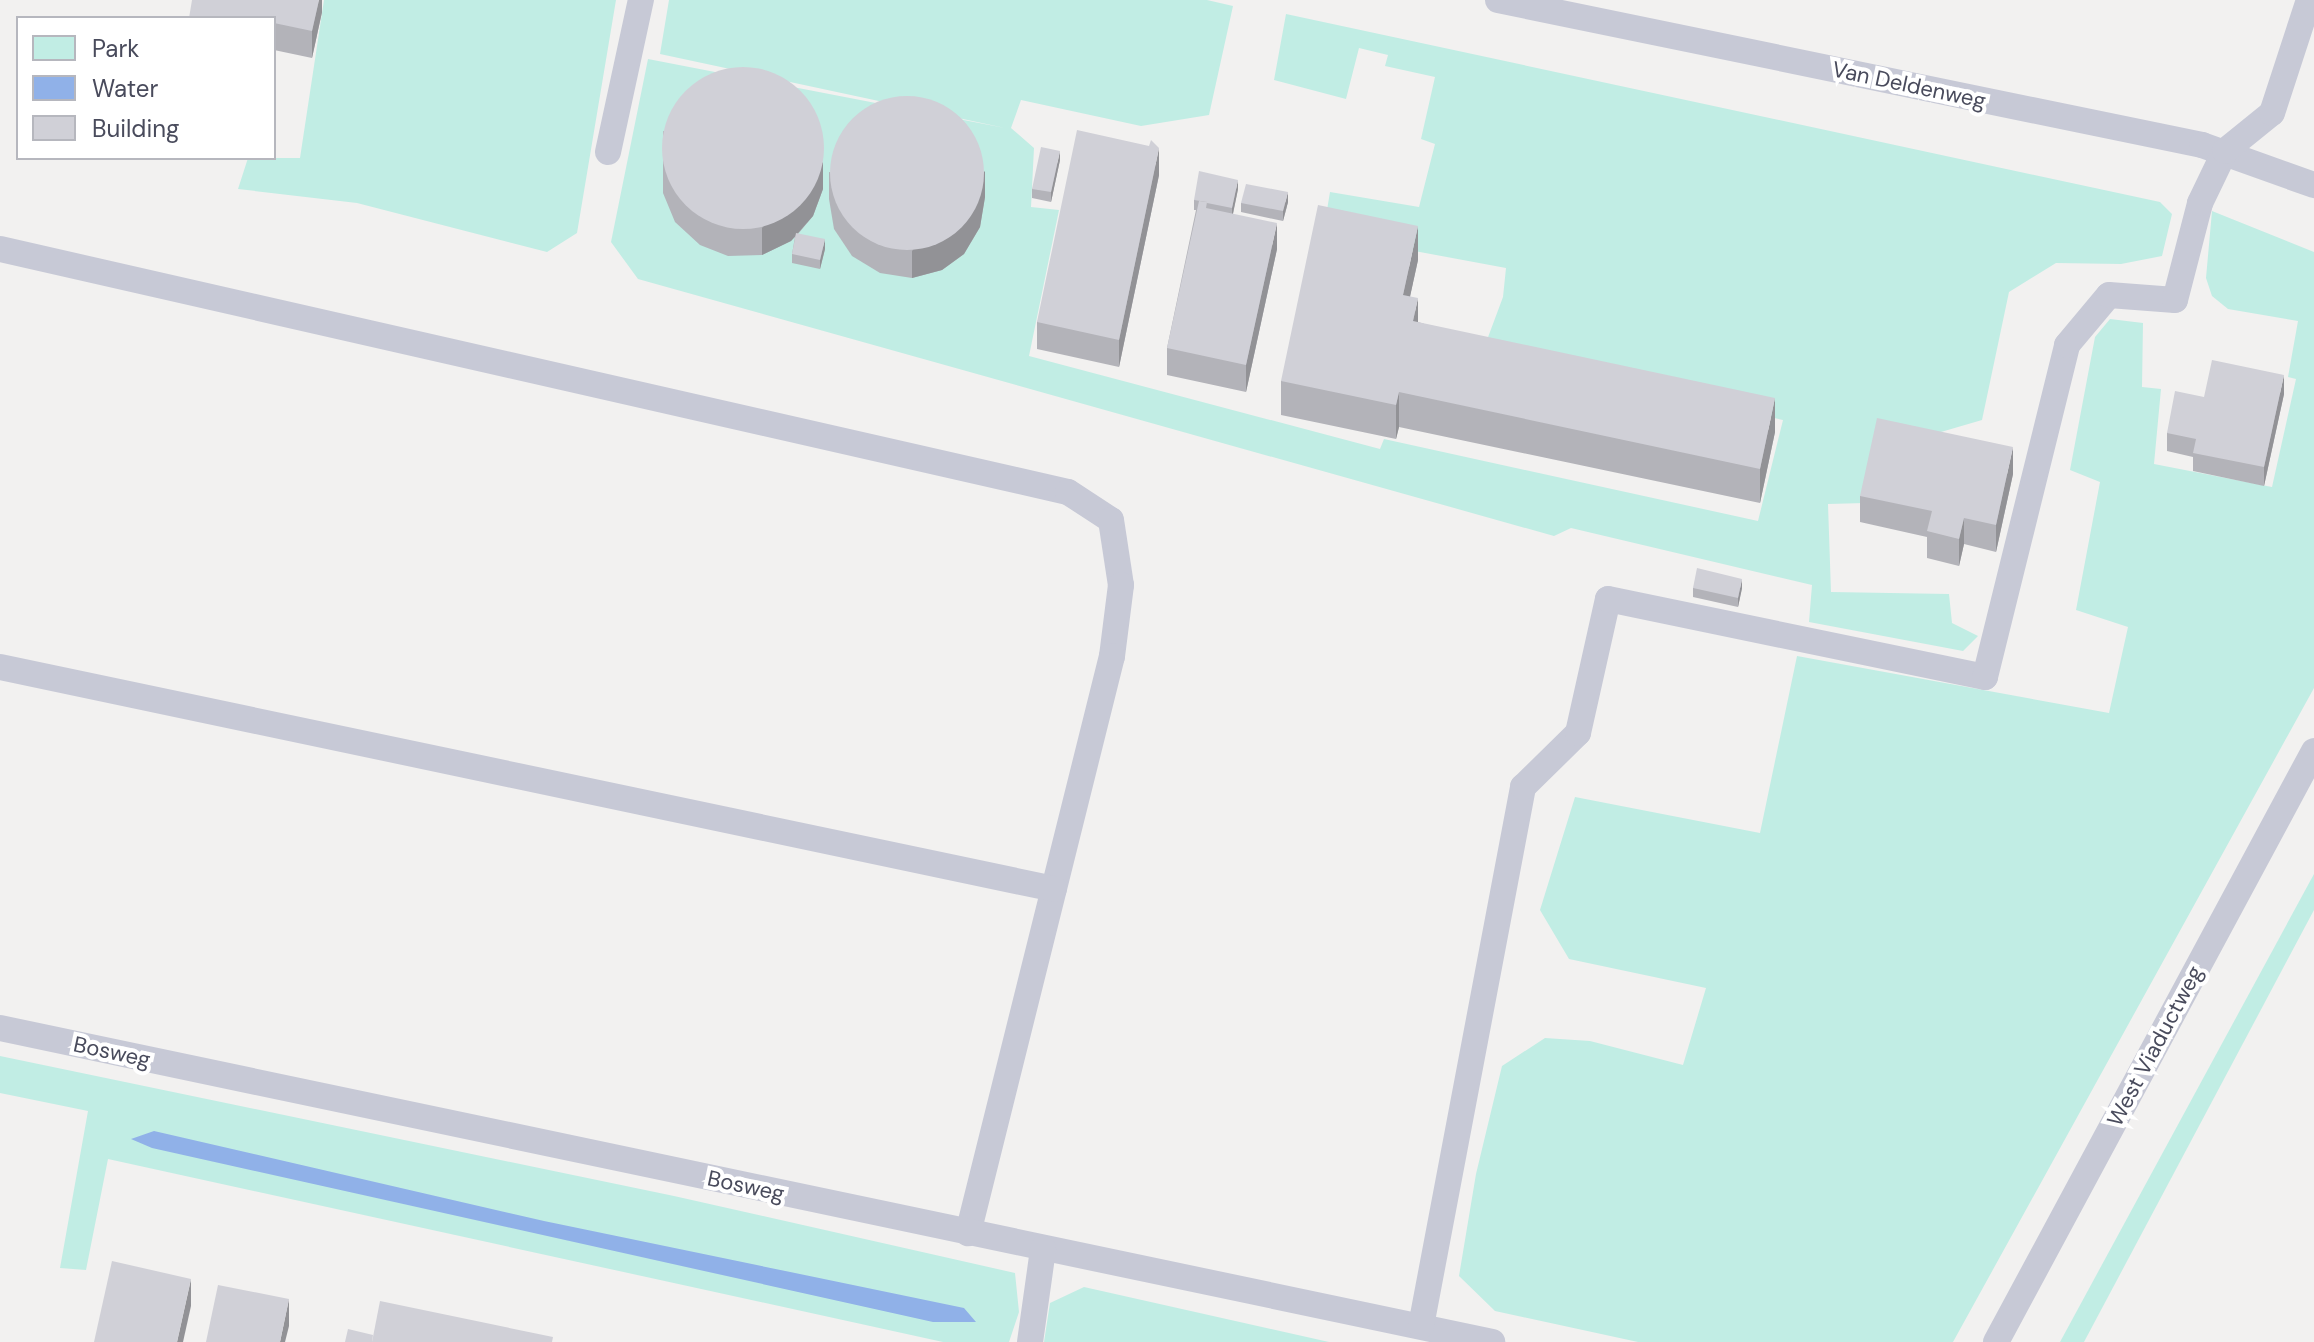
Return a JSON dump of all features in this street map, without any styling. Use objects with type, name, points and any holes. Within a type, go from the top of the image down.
[{"type":"lane","points":[[608,152],[641,0]]},
{"type":"lane","name":"Van Deldenweg","points":[[1498,0],[2225,151],[2314,185]]},
{"type":"lane","points":[[1421,1326],[1523,787],[1578,733],[1608,599],[1985,677],[2067,345],[2109,295],[2175,300],[2200,203],[2225,151],[2272,113],[2309,0]]},
{"type":"lane","points":[[0,249],[1068,492],[1111,520],[1121,585],[1112,656],[968,1233]]},
{"type":"lane","points":[[0,667],[1054,889]]},
{"type":"lane","name":"West Viaductweg","points":[[1996,1342],[2314,751]]},
{"type":"lane","name":"Bosweg","points":[[0,1028],[1492,1342]]},
{"type":"lane","points":[[1030,1342],[1043,1249]]},
{"type":"green space","points":[[324,0],[616,0],[577,233],[547,252],[357,203],[238,189],[247,160],[300,158]]},
{"type":"green space","points":[[669,0],[1207,0],[1233,6],[1209,115],[1141,126],[1021,100],[1011,128],[1034,148],[1031,207],[1059,210],[1029,356],[1380,449],[1384,439],[1758,521],[1783,420],[1481,356],[1503,297],[1506,268],[1323,234],[1330,192],[1419,207],[1435,144],[1421,139],[1435,77],[1385,66],[1388,55],[1359,48],[1346,99],[1274,80],[1286,14],[2160,202],[2172,214],[2162,256],[2121,264],[2056,263],[2009,292],[1982,420],[1917,439],[1865,503],[1828,504],[1831,592],[1949,594],[1952,623],[1978,636],[1963,651],[1809,622],[1812,585],[1571,528],[1554,536],[638,279],[611,242],[648,59],[1005,128],[660,54]]},
{"type":"green space","points":[[2212,211],[2314,252],[2314,688],[1953,1342],[1638,1342],[1495,1311],[1459,1276],[1476,1174],[1502,1066],[1545,1038],[1590,1041],[1683,1065],[1706,988],[1569,959],[1540,910],[1575,797],[1760,833],[1797,656],[2109,713],[2128,627],[2076,610],[2100,482],[2070,470],[2095,337],[2110,319],[2143,323],[2142,387],[2161,389],[2154,464],[2272,487],[2296,379],[2288,377],[2298,321],[2228,309],[2212,296],[2206,278]]},
{"type":"green space","points":[[2314,874],[2314,910],[2084,1342],[2060,1342]]},
{"type":"green space","points":[[0,1056],[674,1196],[1015,1273],[1019,1312],[1009,1342],[943,1342],[108,1159],[86,1270],[60,1268],[88,1111],[0,1093]]},
{"type":"green space","points":[[1084,1287],[1329,1342],[1044,1342],[1050,1303]]},
{"type":"water","points":[[154,1131],[544,1221],[964,1308],[976,1322],[933,1322],[152,1148],[131,1139]]},
{"type":"building","points":[[192,0],[319,0],[312,31],[276,23],[276,16],[189,16]]},
{"type":"building","points":[[743,67],[774,73],[800,91],[818,117],[824,148],[818,179],[800,205],[774,223],[743,229],[712,223],[686,205],[668,179],[662,148],[668,117],[686,91],[712,73]]},
{"type":"building","points":[[907,96],[937,102],[962,118],[978,143],[984,173],[978,203],[962,228],[937,244],[907,250],[877,244],[852,228],[836,203],[830,173],[836,143],[852,118],[877,102]]},
{"type":"building","points":[[1077,130],[1149,146],[1151,140],[1159,148],[1119,340],[1037,322]]},
{"type":"building","points":[[1041,147],[1060,151],[1051,192],[1032,189]]},
{"type":"building","points":[[1199,171],[1238,180],[1232,208],[1194,200]]},
{"type":"building","points":[[1246,184],[1288,192],[1283,211],[1241,203]]},
{"type":"building","points":[[1199,201],[1207,202],[1206,208],[1277,223],[1246,365],[1167,348]]},
{"type":"building","points":[[1318,205],[1418,226],[1403,295],[1418,298],[1413,321],[1775,398],[1760,469],[1399,392],[1396,405],[1281,381]]},
{"type":"building","points":[[796,233],[825,239],[820,260],[792,254]]},
{"type":"building","points":[[2212,360],[2284,375],[2264,467],[2193,453],[2196,439],[2167,433],[2175,391],[2204,397]]},
{"type":"building","points":[[1877,418],[2013,447],[1996,525],[1964,518],[1959,539],[1927,531],[1932,511],[1860,496]]},
{"type":"building","points":[[1697,568],[1742,579],[1738,598],[1693,588]]},
{"type":"building","points":[[112,1261],[191,1279],[177,1342],[94,1342]]},
{"type":"building","points":[[218,1285],[289,1299],[280,1342],[206,1342]]},
{"type":"building","points":[[380,1301],[553,1337],[552,1342],[372,1342]]},
{"type":"building","points":[[348,1329],[373,1335],[372,1342],[345,1342]]}]
